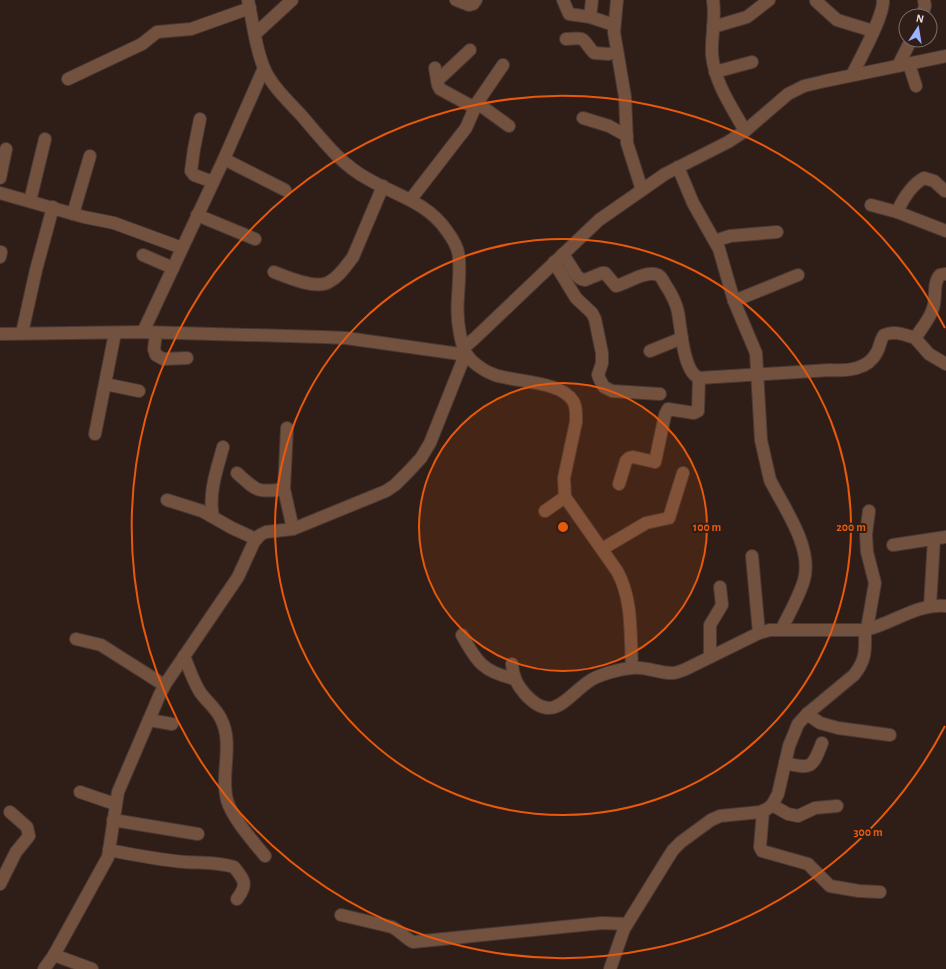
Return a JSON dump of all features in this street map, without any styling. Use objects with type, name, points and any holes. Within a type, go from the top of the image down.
[{"type":"street","points":[[255,34],[292,0]]},
{"type":"street","points":[[456,0],[469,6],[476,0]]},
{"type":"street","points":[[563,0],[569,14],[590,17],[614,25]]},
{"type":"street","points":[[590,17],[592,0]]},
{"type":"street","points":[[617,0],[614,25],[614,53],[625,97],[629,150],[642,190]]},
{"type":"street","points":[[713,0],[714,16],[712,56],[715,72],[721,88],[745,131]]},
{"type":"street","points":[[713,28],[747,17],[769,0]]},
{"type":"street","points":[[852,76],[882,10],[883,0]]},
{"type":"street","points":[[816,1],[837,20],[873,31]]},
{"type":"street","points":[[68,79],[142,44],[157,32],[191,29],[249,4],[264,68],[274,84],[287,100],[348,167],[369,180],[421,205],[439,221],[456,246],[459,258],[457,321],[465,353],[484,370],[494,375],[554,388],[565,393],[574,402],[576,422],[564,478],[565,497],[618,571],[623,583],[629,608],[632,667]]},
{"type":"street","points":[[566,39],[581,38],[587,42],[594,53],[614,53]]},
{"type":"street","points":[[909,48],[904,65],[916,86]]},
{"type":"street","points":[[437,81],[470,50]]},
{"type":"street","points":[[44,969],[54,955],[108,856],[115,804],[121,782],[164,686],[238,577],[256,539],[266,532],[293,529],[395,486],[421,458],[430,443],[465,353],[474,339],[599,220],[678,167],[728,142],[745,131],[773,106],[795,90],[804,86],[946,56]]},
{"type":"street","points":[[715,72],[752,62]]},
{"type":"street","points":[[411,199],[466,128],[476,106],[503,65]]},
{"type":"street","points":[[143,332],[224,159],[264,68]]},
{"type":"street","points":[[435,68],[440,89],[476,106],[509,126]]},
{"type":"street","points":[[583,118],[609,126],[627,136]]},
{"type":"street","points":[[200,119],[191,171],[194,175],[213,182]]},
{"type":"street","points":[[30,201],[45,139]]},
{"type":"street","points":[[0,178],[6,149]]},
{"type":"street","points":[[73,214],[90,156]]},
{"type":"street","points":[[224,159],[285,190]]},
{"type":"street","points":[[678,167],[693,203],[715,241],[734,301],[756,353],[761,440],[767,472],[801,541],[806,566],[804,579],[799,594],[781,630]]},
{"type":"street","points":[[897,212],[910,190],[924,178],[934,181],[945,191]]},
{"type":"street","points":[[274,272],[302,282],[320,285],[328,283],[334,279],[353,257],[383,186]]},
{"type":"street","points":[[0,193],[73,214],[114,223],[182,248]]},
{"type":"street","points":[[871,205],[897,212],[946,231]]},
{"type":"street","points":[[22,334],[36,270],[54,208]]},
{"type":"street","points":[[197,215],[255,239]]},
{"type":"street","points":[[715,241],[730,236],[777,232]]},
{"type":"street","points":[[143,255],[173,268]]},
{"type":"street","points":[[558,258],[581,279],[585,280],[599,273],[605,273],[616,286],[648,274],[661,277],[672,295],[678,311],[686,359],[692,373],[699,378],[853,369],[872,360],[884,335],[887,333],[896,333],[915,338],[929,354],[946,364]]},
{"type":"street","points":[[558,258],[576,298],[592,313],[595,319],[602,353],[602,363],[598,375],[604,387],[612,391],[660,394]]},
{"type":"street","points":[[915,338],[933,308],[937,279],[940,275],[946,274]]},
{"type":"street","points":[[734,301],[798,276]]},
{"type":"street","points":[[0,334],[143,332],[340,338],[465,353]]},
{"type":"street","points":[[95,434],[115,333]]},
{"type":"street","points":[[156,333],[154,349],[156,355],[163,359],[187,358]]},
{"type":"street","points":[[650,351],[682,338]]},
{"type":"street","points":[[619,484],[623,468],[628,458],[633,457],[655,462],[665,415],[668,409],[694,413],[698,411],[699,378]]},
{"type":"street","points":[[105,384],[139,391]]},
{"type":"street","points":[[287,428],[284,489],[293,529]]},
{"type":"street","points":[[213,517],[211,508],[212,490],[223,447]]},
{"type":"street","points":[[237,473],[252,487],[258,490],[268,491],[284,489]]},
{"type":"street","points":[[602,549],[646,523],[669,518],[683,473]]},
{"type":"street","points":[[545,511],[565,497]]},
{"type":"street","points":[[167,500],[194,507],[239,532],[256,539]]},
{"type":"street","points":[[869,511],[866,534],[867,552],[875,583],[866,629],[866,650],[864,659],[860,668],[854,675],[807,714],[798,724],[788,746],[778,794],[767,808],[760,847],[762,851],[808,864],[830,886],[859,891],[880,892]]},
{"type":"street","points":[[893,545],[946,537]]},
{"type":"street","points":[[930,606],[934,539]]},
{"type":"street","points":[[752,556],[759,633]]},
{"type":"street","points":[[710,657],[710,625],[722,605],[720,587]]},
{"type":"street","points":[[512,664],[513,676],[533,703],[541,707],[549,708],[569,699],[589,681],[597,677],[632,667],[674,673],[686,669],[759,633],[770,630],[874,628],[930,606],[946,606]]},
{"type":"street","points":[[462,636],[472,653],[488,670],[500,676],[515,679]]},
{"type":"street","points":[[76,638],[101,645],[164,686]]},
{"type":"street","points":[[184,656],[194,682],[221,718],[227,740],[225,776],[229,805],[265,856]]},
{"type":"street","points":[[807,714],[820,723],[838,728],[890,735]]},
{"type":"street","points":[[149,720],[172,724]]},
{"type":"street","points":[[785,763],[800,766],[812,765],[822,743]]},
{"type":"street","points":[[80,792],[115,804]]},
{"type":"street","points":[[610,969],[625,926],[666,860],[681,842],[711,820],[730,814],[753,814],[767,808],[798,816],[815,808],[837,806]]},
{"type":"street","points":[[0,884],[16,852],[28,836],[27,827],[10,812]]},
{"type":"street","points":[[113,820],[198,834]]},
{"type":"street","points":[[109,850],[138,856],[185,862],[213,862],[234,867],[244,882],[244,888],[237,899]]},
{"type":"street","points":[[341,915],[392,927],[406,939],[413,942],[602,923],[625,926]]},
{"type":"street","points":[[54,955],[92,969]]}]
